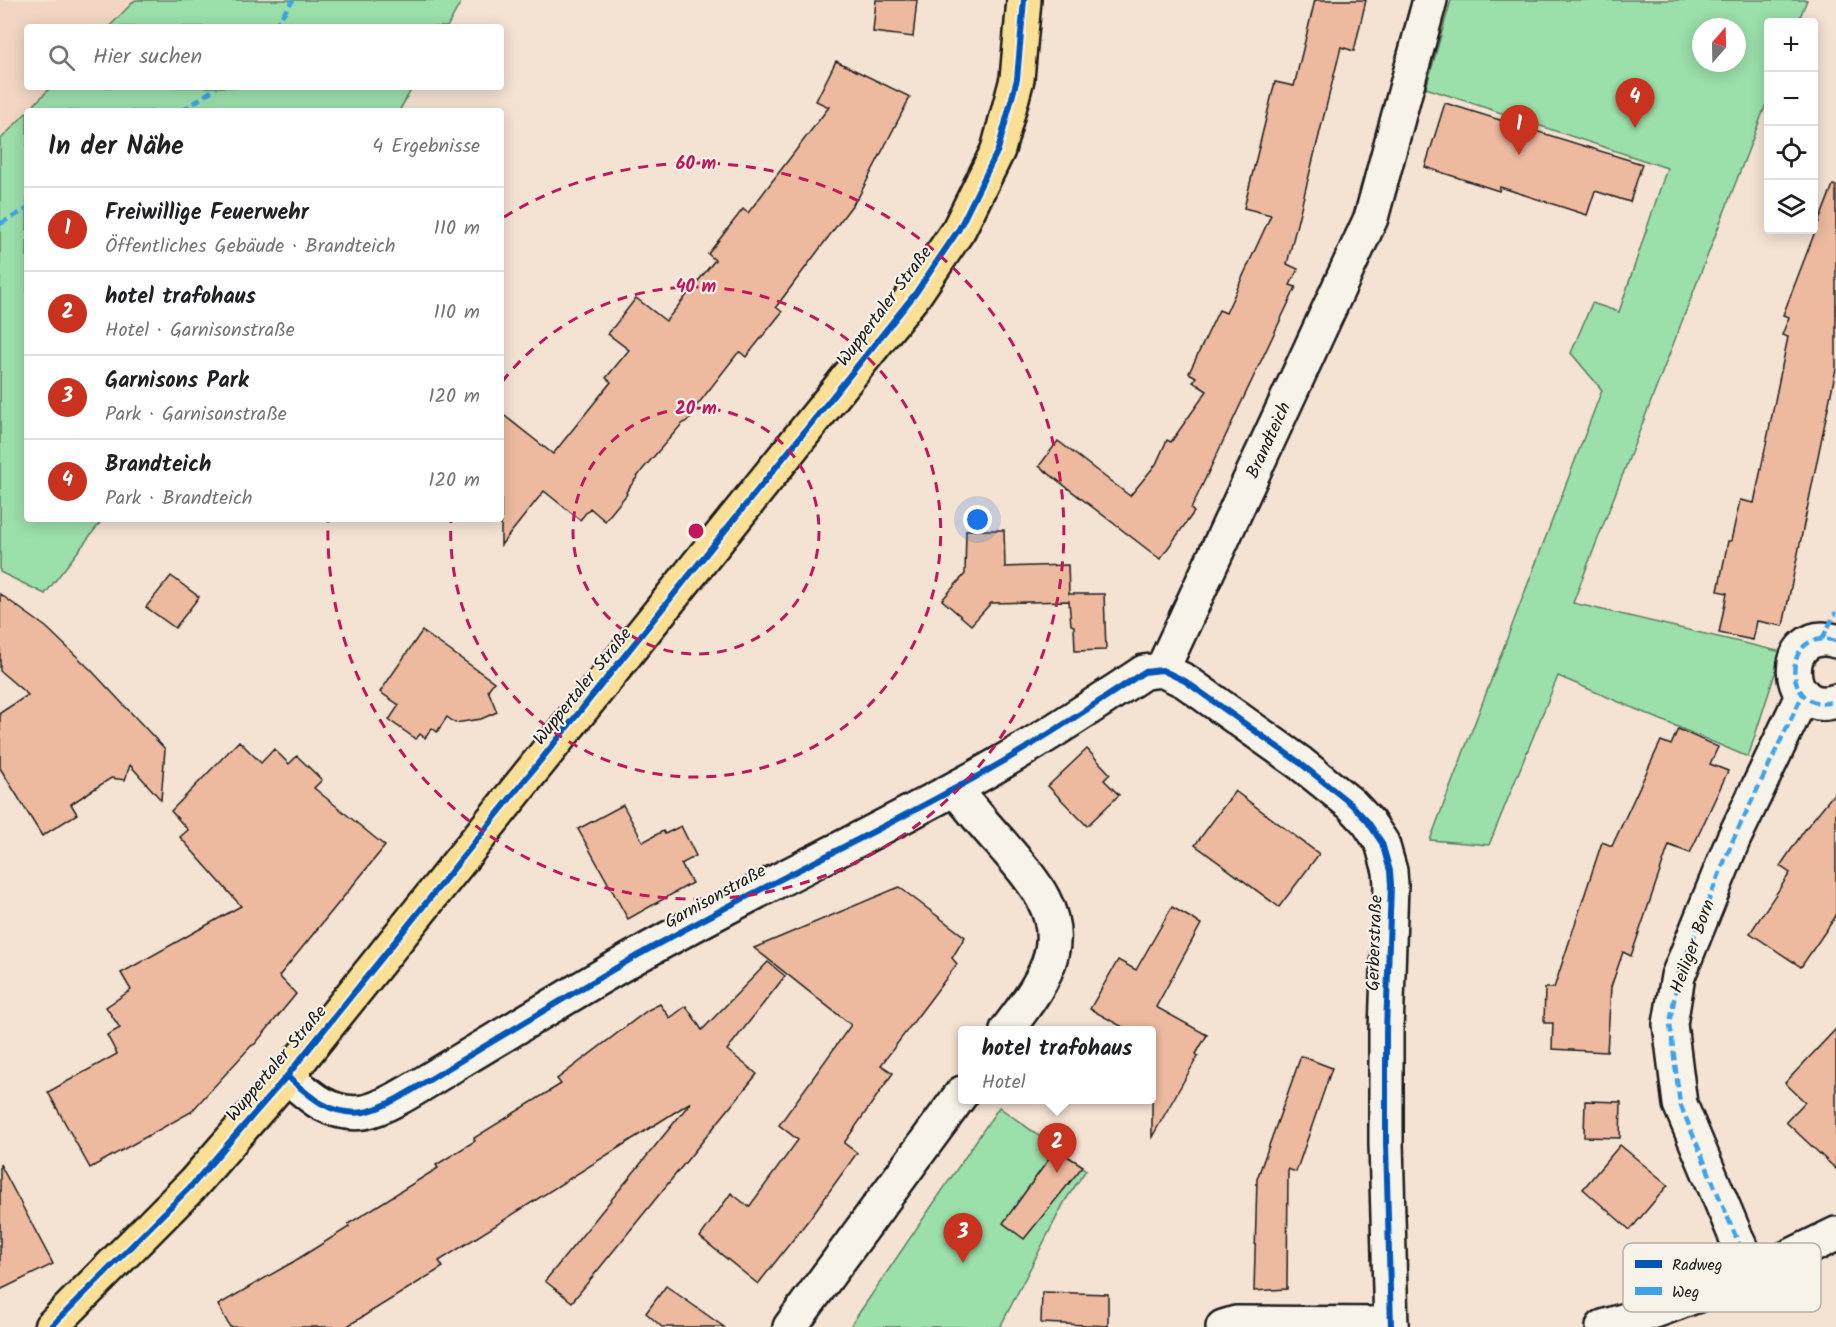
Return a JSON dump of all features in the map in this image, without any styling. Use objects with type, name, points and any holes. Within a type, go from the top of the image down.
[{"type":"main road","name":"Wuppertaler Straße","points":[[51,1327],[193,1184],[287,1076],[915,294],[959,229],[998,150],[1017,79],[1024,0]]},
{"type":"street","name":"Brandteich","points":[[1162,670],[1371,218],[1430,0]]},
{"type":"street","points":[[1831,630],[1803,648],[1797,656],[1793,676],[1803,694],[1812,700],[1822,703],[1836,701]]},
{"type":"street","name":"Garnisonstraße","points":[[287,1076],[315,1101],[345,1114],[366,1112],[382,1106],[623,964],[758,889],[955,789],[1052,732],[1144,672],[1162,670]]},
{"type":"street","name":"Gerberstraße","points":[[1162,670],[1185,681],[1300,763],[1351,804],[1368,822],[1382,843],[1390,871],[1386,1143],[1391,1325]]},
{"type":"street","name":"Heiliger Born","points":[[1739,1243],[1680,1104],[1670,1024],[1678,976],[1686,955],[1733,840],[1803,694]]},
{"type":"street","points":[[955,789],[1035,882],[1051,914],[1052,953],[1047,968],[1030,998],[1010,1026]]},
{"type":"street","points":[[790,1327],[958,1100]]},
{"type":"street","points":[[1818,1243],[1836,1234]]},
{"type":"street","points":[[1602,1327],[1652,1312]]},
{"type":"street","points":[[1232,1326],[1391,1325]]},
{"type":"shaded area","points":[[0,0],[135,0],[112,24],[24,24],[24,90],[48,90],[31,108],[24,108],[24,115],[0,140]]},
{"type":"green space","points":[[135,0],[462,0],[449,24],[112,24]]},
{"type":"green space","points":[[1451,0],[1807,0],[1800,18],[1764,18],[1764,109],[1573,603],[1782,652],[1748,757],[1558,676],[1489,845],[1430,840],[1602,390],[1571,353],[1592,303],[1619,312],[1667,168],[1426,88]]},
{"type":"green space","points":[[48,90],[411,90],[401,108],[31,108]]},
{"type":"green space","points":[[24,115],[24,522],[101,522],[45,594],[0,572],[0,140]]},
{"type":"green space","points":[[999,1107],[1086,1170],[1065,1201],[1000,1327],[853,1327],[851,1325]]},
{"type":"building","points":[[876,0],[917,0],[913,37],[873,32]]},
{"type":"building","points":[[1315,0],[1366,0],[1354,51],[1341,47],[1287,264],[1298,269],[1290,285],[1296,287],[1191,509],[1194,512],[1160,559],[1039,466],[1058,441],[1130,496],[1156,464],[1167,440],[1171,442],[1207,391],[1193,382],[1196,377],[1189,373],[1219,310],[1226,313],[1271,215],[1244,208],[1275,82],[1294,86]]},
{"type":"building","points":[[836,61],[910,97],[859,196],[776,307],[782,312],[746,357],[740,352],[737,354],[695,408],[692,417],[681,425],[643,469],[626,492],[627,494],[605,521],[590,508],[580,520],[544,491],[501,545],[501,522],[504,522],[504,415],[553,454],[611,382],[606,378],[629,350],[608,334],[636,298],[666,321],[715,260],[708,254],[743,209],[748,213],[829,107],[816,101]]},
{"type":"building","points":[[1445,103],[1642,164],[1630,202],[1595,191],[1587,215],[1500,187],[1499,191],[1425,167]]},
{"type":"building","points":[[1833,185],[1836,186],[1836,369],[1783,626],[1757,621],[1753,640],[1719,633],[1727,593],[1718,591],[1728,541],[1731,541],[1740,500],[1754,503],[1788,337],[1782,335],[1789,317],[1783,315],[1814,234],[1818,234],[1818,224]]},
{"type":"building","points":[[966,530],[1004,530],[1005,567],[1068,565],[1069,594],[1104,594],[1106,650],[1075,651],[1074,626],[1071,625],[1069,601],[991,603],[971,625],[942,600],[965,574]]},
{"type":"building","points":[[171,576],[199,597],[175,628],[146,607]]},
{"type":"building","points":[[0,594],[46,627],[91,670],[165,749],[161,800],[130,765],[125,780],[111,778],[71,804],[77,814],[42,836],[0,768],[0,713],[28,695],[0,671]]},
{"type":"building","points":[[422,631],[494,682],[488,690],[497,712],[481,719],[455,723],[447,717],[437,732],[432,728],[425,738],[420,734],[416,739],[389,720],[399,705],[380,692]]},
{"type":"building","points":[[1678,729],[1718,747],[1710,764],[1728,771],[1690,853],[1669,845],[1631,956],[1623,952],[1611,987],[1607,1052],[1552,1049],[1553,1023],[1544,1023],[1545,988],[1554,988],[1602,842],[1612,846],[1661,741],[1671,745]]},
{"type":"building","points":[[239,741],[261,763],[274,749],[289,764],[297,756],[322,780],[314,788],[385,846],[279,976],[296,994],[255,1044],[191,1112],[90,1168],[48,1092],[117,1054],[107,1035],[120,1028],[106,1007],[131,990],[121,973],[241,906],[180,837],[188,830],[171,811]]},
{"type":"building","points":[[1087,749],[1110,774],[1104,780],[1119,795],[1087,826],[1048,786]]},
{"type":"building","points":[[1235,791],[1319,854],[1279,907],[1195,845]]},
{"type":"building","points":[[1836,791],[1836,916],[1801,967],[1750,933],[1790,873],[1780,866],[1806,828]]},
{"type":"building","points":[[623,805],[643,842],[663,831],[665,834],[681,826],[696,856],[681,864],[692,883],[628,919],[578,829]]},
{"type":"building","points":[[899,887],[965,937],[952,958],[957,964],[881,1065],[893,1073],[844,1143],[857,1153],[758,1284],[700,1237],[731,1193],[749,1207],[798,1140],[779,1125],[851,1025],[754,948]]},
{"type":"building","points":[[1172,907],[1201,924],[1156,1007],[1207,1035],[1196,1054],[1198,1056],[1152,1137],[1152,1104],[1156,1104],[1156,1026],[1121,1026],[1090,1009],[1118,960],[1136,970]]},
{"type":"building","points":[[768,962],[785,976],[727,1050],[757,1074],[572,1302],[545,1281],[691,1102],[439,1261],[443,1267],[346,1327],[230,1327],[218,1305],[349,1227],[348,1224],[438,1168],[436,1165],[475,1141],[474,1138],[561,1084],[557,1079],[648,1010],[660,1004],[670,1018],[686,1006],[702,1030]]},
{"type":"building","points":[[1836,1029],[1836,1169],[1786,1122],[1805,1102],[1785,1083]]},
{"type":"building","points":[[1301,1056],[1332,1068],[1296,1172],[1288,1169],[1287,1289],[1254,1291],[1257,1179]]},
{"type":"building","points":[[1585,1101],[1621,1102],[1620,1138],[1584,1137]]},
{"type":"building","points":[[1620,1145],[1668,1185],[1630,1230],[1583,1189]]},
{"type":"building","points":[[1056,1149],[1083,1166],[1024,1239],[1003,1223]]},
{"type":"building","points":[[0,1164],[53,1264],[0,1290]]},
{"type":"building","points":[[666,1286],[724,1327],[662,1327],[646,1313]]},
{"type":"building","points":[[1042,1292],[1108,1294],[1108,1326],[1041,1323]]},
{"type":"marked path","points":[[276,24],[293,0]]},
{"type":"marked path","points":[[186,108],[213,90]]},
{"type":"marked path","points":[[0,224],[24,211]]},
{"type":"marked path","points":[[1822,639],[1836,612]]},
{"type":"marked path","points":[[1836,641],[1817,640],[1804,646],[1797,658],[1794,672],[1797,686],[1805,697],[1818,703],[1836,701]]},
{"type":"marked path","points":[[1739,1243],[1680,1104],[1670,1024],[1678,976],[1733,840],[1803,694]]},
{"type":"cycle path","points":[[51,1327],[193,1184],[287,1076],[915,294],[959,229],[998,150],[1017,79],[1024,0]]},
{"type":"cycle path","points":[[287,1076],[321,1103],[341,1111],[364,1112],[395,1100],[662,942],[979,776],[1144,672],[1162,670],[1185,681],[1300,763],[1351,804],[1368,822],[1382,843],[1390,871],[1391,885],[1386,1031],[1386,1143],[1391,1327]]},
{"type":"place","name":"Brandteich","points":[[1635,128]]},
{"type":"place","name":"Freiwillige Feuerwehr","points":[[1519,155]]},
{"type":"place","name":"hotel trafohaus","points":[[1057,1173]]},
{"type":"place","name":"Garnisons Park","points":[[963,1263]]}]
